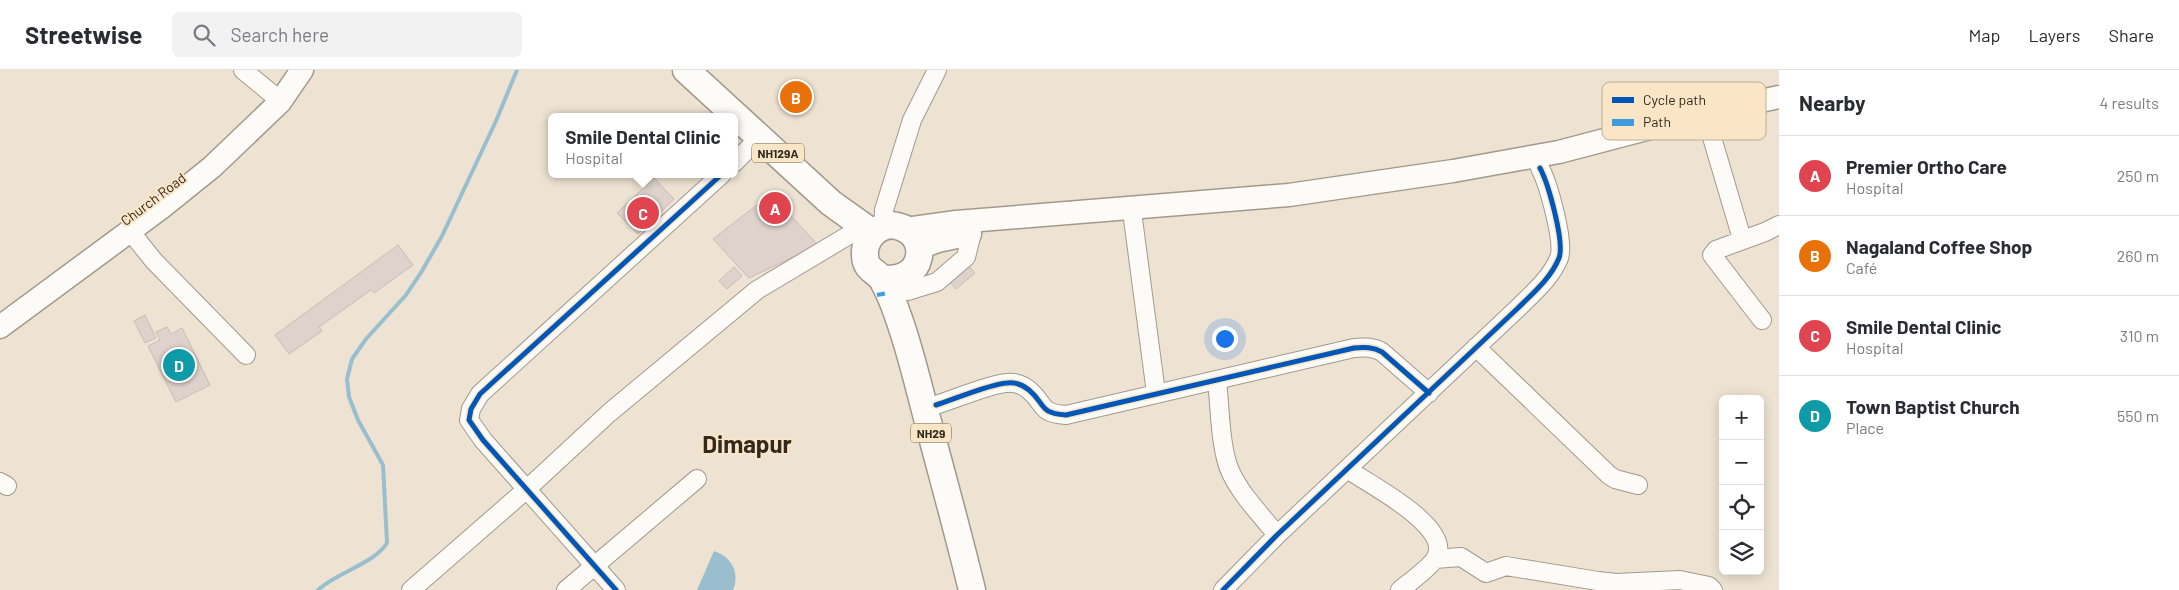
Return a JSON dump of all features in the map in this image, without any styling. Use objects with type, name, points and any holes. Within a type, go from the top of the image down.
[{"type":"highway","points":[[669,70],[717,113]]},
{"type":"highway","name":"NH129A","points":[[686,70],[733,113]]},
{"type":"highway","name":"NH129A","points":[[738,118],[831,203],[883,236]]},
{"type":"highway","name":"NH129A","points":[[744,136],[883,236]]},
{"type":"highway","points":[[883,236],[919,259],[914,270],[898,282]]},
{"type":"highway","name":"NH29","points":[[883,236],[865,256],[868,266],[874,273],[898,282]]},
{"type":"highway","name":"NH29","points":[[898,282],[936,405],[985,590]]},
{"type":"highway","name":"NH29","points":[[898,282],[898,315],[911,356],[972,590]]},
{"type":"main road","name":"Church Road","points":[[0,310],[126,220],[197,165],[272,94],[290,70]]},
{"type":"main road","points":[[0,327],[130,232],[212,167],[280,102],[302,70]]},
{"type":"main road","points":[[1766,99],[1779,96]]},
{"type":"main road","points":[[1766,109],[1779,106]]},
{"type":"main road","points":[[883,236],[956,222],[1289,195],[1462,170],[1560,152],[1605,140]]},
{"type":"main road","points":[[883,236],[938,241],[972,233],[1340,201],[1478,180],[1540,168],[1650,140]]},
{"type":"street","points":[[243,70],[272,94]]},
{"type":"street","points":[[411,590],[527,489],[610,413],[757,290],[883,236],[884,210],[912,120],[937,70]]},
{"type":"street","points":[[738,152],[744,136]]},
{"type":"street","points":[[1713,140],[1742,239]]},
{"type":"street","points":[[1223,590],[1550,275],[1560,256],[1558,228],[1540,168]]},
{"type":"street","points":[[616,590],[483,440],[470,420],[471,409],[480,394],[718,178]]},
{"type":"street","points":[[1133,219],[1156,393]]},
{"type":"street","points":[[1762,320],[1712,255],[1716,250],[1779,225]]},
{"type":"street","points":[[130,232],[154,261],[246,355]]},
{"type":"street","points":[[898,282],[937,282],[966,257],[972,233]]},
{"type":"street","points":[[936,405],[1006,382],[1019,384],[1029,390],[1045,410],[1066,415],[1354,348],[1366,347],[1375,348],[1382,352],[1429,393]]},
{"type":"street","points":[[1476,348],[1609,475],[1615,479],[1638,485]]},
{"type":"street","points":[[1217,380],[1225,454],[1230,471],[1238,486],[1278,535]]},
{"type":"street","points":[[1347,469],[1412,512],[1429,527],[1437,539],[1438,549],[1435,559],[1400,590]]},
{"type":"street","points":[[566,590],[697,479]]},
{"type":"street","points":[[1435,559],[1461,558],[1486,573],[1506,566],[1616,583],[1680,580],[1709,586],[1713,590]]},
{"type":"water","points":[[714,551],[726,557],[733,566],[736,578],[733,590],[697,590]]},
{"type":"building","points":[[654,178],[674,199],[638,234],[617,213]]},
{"type":"building","points":[[771,194],[818,245],[749,278],[713,239]]},
{"type":"building","points":[[398,245],[413,265],[374,293],[371,290],[319,327],[322,331],[289,354],[275,335]]},
{"type":"building","points":[[957,253],[975,273],[956,289],[938,269]]},
{"type":"building","points":[[734,267],[742,276],[727,289],[719,281]]},
{"type":"building","points":[[145,315],[156,338],[145,343],[134,321]]},
{"type":"building","points":[[167,327],[171,334],[182,328],[210,385],[176,402],[148,346],[160,340],[156,332]]},
{"type":"waterway","points":[[318,590],[335,578],[373,557],[387,543],[383,465],[358,420],[349,397],[347,379],[352,359],[366,339],[406,295],[442,236],[496,121],[517,70]]},
{"type":"marked path","points":[[877,295],[888,293]]},
{"type":"cycle path","points":[[1223,590],[1277,535],[1518,308],[1546,279],[1559,258],[1560,239],[1551,199],[1540,168]]},
{"type":"cycle path","points":[[616,590],[483,440],[469,420],[471,409],[480,394],[718,178]]},
{"type":"cycle path","points":[[936,405],[992,386],[1013,383],[1022,385],[1029,390],[1046,410],[1066,415],[1354,348],[1372,348],[1382,352],[1429,393]]},
{"type":"place","name":"Nagaland Coffee Shop","points":[[796,97]]},
{"type":"place","name":"Premier Ortho Care","points":[[775,208]]},
{"type":"place","name":"Smile Dental Clinic","points":[[643,213]]},
{"type":"place","name":"Town Baptist Church","points":[[179,365]]},
{"type":"district","name":"Dimapur","points":[[747,443]]}]
